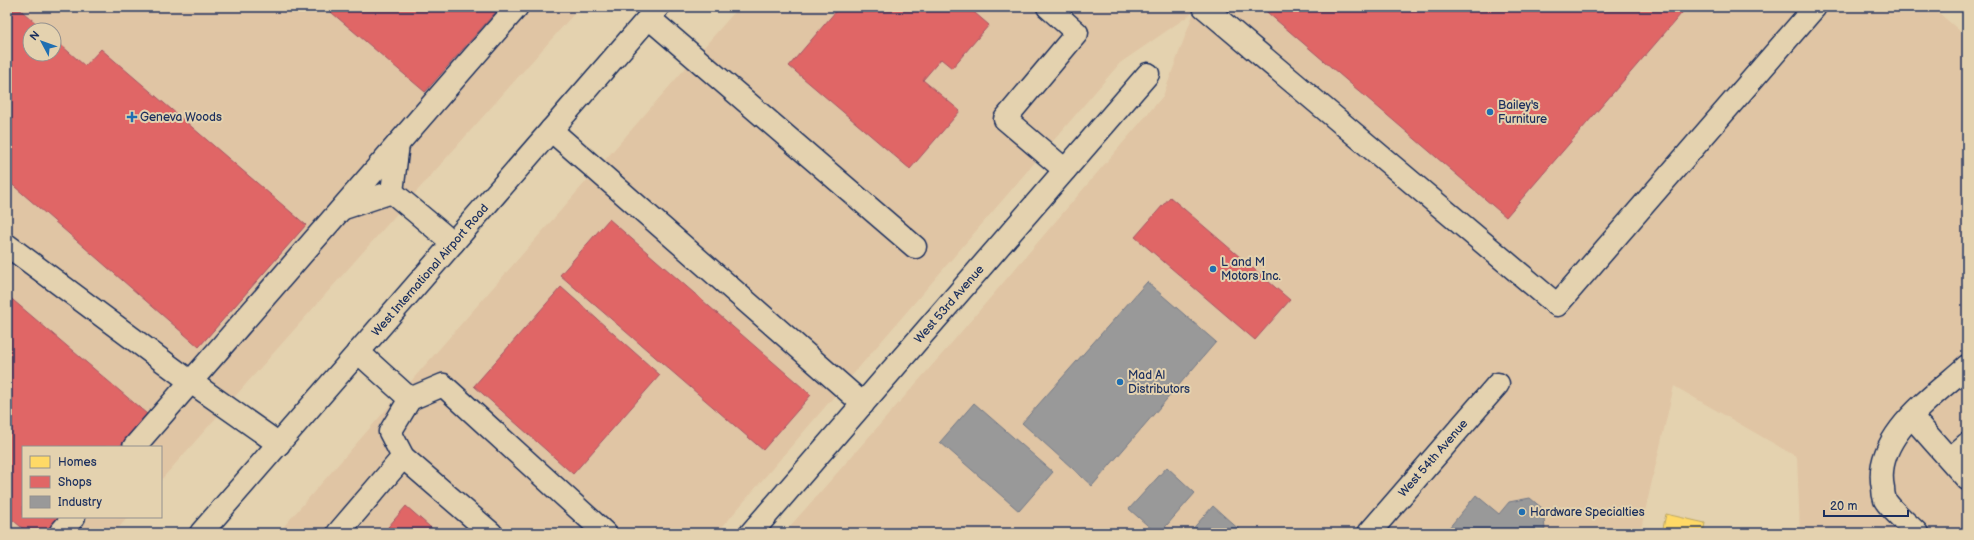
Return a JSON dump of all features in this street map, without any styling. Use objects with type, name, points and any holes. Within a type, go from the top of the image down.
[{"type":"street","points":[[135,446],[517,7]]},
{"type":"street","points":[[1048,7],[1077,33],[1005,119],[1065,170]]},
{"type":"street","points":[[1204,7],[1557,305],[1816,7]]},
{"type":"street","points":[[654,12],[915,247]]},
{"type":"street","name":"West International Airport Road","points":[[201,533],[654,12]]},
{"type":"street","name":"West 53rd Avenue","points":[[751,533],[1148,74]]},
{"type":"street","points":[[551,130],[863,404]]},
{"type":"street","points":[[392,192],[398,144]]},
{"type":"street","points":[[392,192],[453,244]]},
{"type":"street","points":[[343,208],[392,192]]},
{"type":"street","points":[[7,245],[191,382],[279,444]]},
{"type":"street","points":[[358,352],[410,398]]},
{"type":"street","points":[[1917,533],[1885,500],[1880,475],[1882,459],[1894,436],[1912,417],[1967,366]]},
{"type":"street","name":"West 54th Avenue","points":[[1369,533],[1498,384]]},
{"type":"street","points":[[490,533],[403,457],[390,432],[410,398],[442,385],[605,533]]},
{"type":"street","points":[[1912,417],[1967,479]]},
{"type":"street","points":[[1950,459],[1967,444]]},
{"type":"street","points":[[338,533],[403,457]]},
{"type":"street","points":[[60,533],[73,518]]},
{"type":"shaded area","points":[[7,7],[580,7],[162,479],[162,446],[22,446],[22,518],[127,518],[114,533],[7,533]]},
{"type":"shaded area","points":[[739,7],[1932,7],[1967,37],[1967,533],[1800,533],[1797,457],[1674,386],[1640,533],[784,533],[943,353],[1163,96],[1194,12],[1120,63],[717,533],[278,533]]},
{"type":"building: Homes","points":[[1666,514],[1705,523],[1703,533],[1662,533]]},
{"type":"building: Shops","points":[[7,7],[17,7],[35,22],[22,22],[22,62],[62,62],[62,46],[85,66],[101,49],[306,225],[199,347],[7,180]]},
{"type":"building: Shops","points":[[325,7],[500,7],[425,92]]},
{"type":"building: Shops","points":[[831,7],[968,7],[989,25],[952,68],[941,59],[923,80],[960,111],[910,169],[789,66],[836,11]]},
{"type":"building: Shops","name":"Bailey's Furniture","points":[[1261,7],[1687,7],[1506,217]]},
{"type":"building: Shops","name":"L and M Motors Inc.","points":[[1170,197],[1290,300],[1255,340],[1135,237]]},
{"type":"building: Shops","points":[[609,219],[811,395],[763,450],[560,275]]},
{"type":"building: Shops","points":[[561,287],[660,375],[573,474],[474,386]]},
{"type":"building: Shops","points":[[7,295],[147,414],[120,446],[22,446],[22,518],[58,518],[45,533],[28,533],[7,515]]},
{"type":"building: Shops","points":[[406,506],[437,533],[383,533]]},
{"type":"building: Industry","name":"Mad Al Distributors","points":[[1147,282],[1216,342],[1092,486],[1022,423]]},
{"type":"building: Industry","points":[[974,403],[1053,472],[1019,511],[940,442]]},
{"type":"building: Industry","points":[[1167,467],[1195,493],[1160,533],[1156,533],[1129,509]]},
{"type":"building: Industry","name":"Hardware Specialties","points":[[1476,495],[1499,514],[1509,502],[1530,498],[1543,509],[1545,529],[1542,533],[1453,533],[1448,529]]},
{"type":"building: Industry","points":[[1213,506],[1243,533],[1189,533]]},
{"type":"place","name":"Bailey's Furniture","points":[[1490,112]]},
{"type":"place","name":"Geneva Woods","points":[[132,117]]},
{"type":"place","name":"L and M Motors Inc.","points":[[1213,269]]},
{"type":"place","name":"Mad Al Distributors","points":[[1120,382]]},
{"type":"place","name":"Hardware Specialties","points":[[1522,512]]}]
